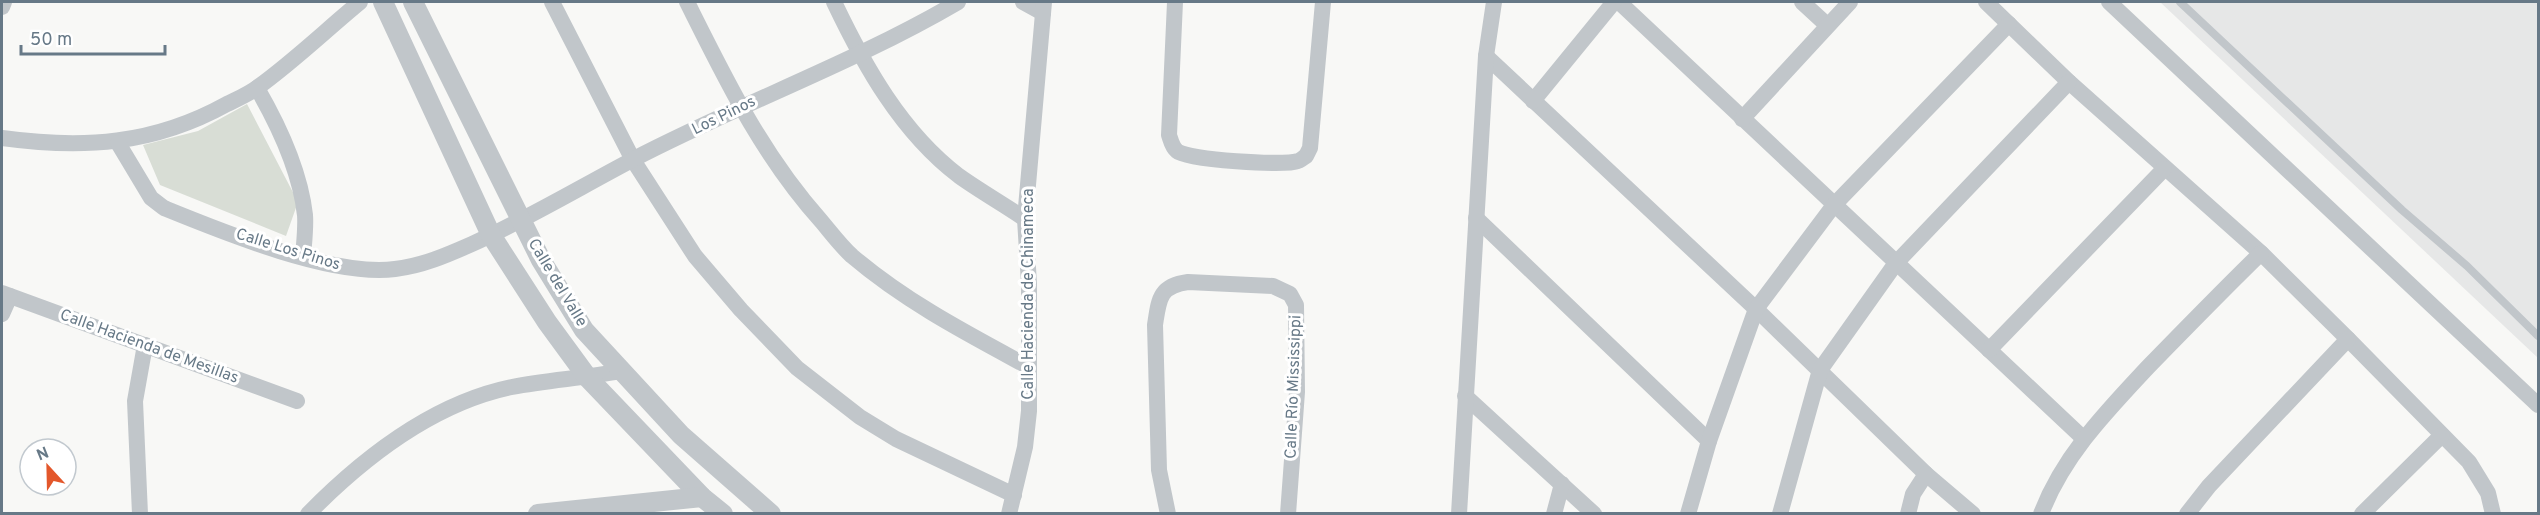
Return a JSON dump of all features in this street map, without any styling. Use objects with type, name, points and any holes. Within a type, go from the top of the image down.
[{"type":"street","points":[[2,7],[4,2]]},
{"type":"street","points":[[2,138],[53,144],[118,143],[171,130],[203,117],[257,88],[360,2]]},
{"type":"street","name":"Calle del Valle","points":[[383,2],[492,235],[548,322],[588,378],[702,497],[723,513]]},
{"type":"street","name":"Calle del Valle","points":[[413,2],[520,220],[563,298],[585,330],[681,435],[771,513]]},
{"type":"street","points":[[552,2],[633,160],[695,256],[797,368],[860,417],[896,439],[1014,495]]},
{"type":"street","points":[[687,2],[739,108],[805,203],[850,255],[891,287],[946,322],[1029,367]]},
{"type":"street","points":[[834,2],[858,53],[886,97],[923,142],[958,175],[1025,219]]},
{"type":"street","name":"Los Pinos","points":[[492,235],[633,160],[858,53],[958,2]]},
{"type":"street","points":[[1023,2],[1043,7]]},
{"type":"street","points":[[1175,2],[1169,135],[1172,144],[1178,152],[1202,158],[1290,163],[1306,156],[1310,148],[1323,2]]},
{"type":"street","points":[[1459,513],[1486,56],[1494,2]]},
{"type":"street","points":[[1533,100],[1614,2]]},
{"type":"street","points":[[1620,2],[2084,438]]},
{"type":"street","points":[[1802,2],[1827,25]]},
{"type":"street","points":[[1742,119],[1850,2]]},
{"type":"street","points":[[1986,2],[2069,82],[2260,253],[2348,339],[2480,476],[2493,513]]},
{"type":"street","points":[[2109,2],[2538,405]]},
{"type":"street","name":"Calle Hacienda de Chinameca","points":[[1009,513],[1025,447],[1029,367],[1025,219],[1043,7]]},
{"type":"street","points":[[1688,513],[1709,441],[1756,309],[1834,205],[2010,24]]},
{"type":"street","points":[[1486,56],[1756,309],[1926,474],[1972,513]]},
{"type":"street","points":[[1780,513],[1820,370],[1896,263],[2069,82]]},
{"type":"street","points":[[257,88],[276,123],[300,185],[305,216],[303,257]]},
{"type":"street","name":"Calle Los Pinos","points":[[118,143],[151,198],[164,208],[303,257],[354,268],[393,270],[441,257],[492,235]]},
{"type":"street","points":[[1989,350],[2164,169]]},
{"type":"street","points":[[1476,218],[1709,441]]},
{"type":"street","points":[[2041,513],[2048,494],[2084,438],[2202,310],[2260,253]]},
{"type":"street","name":"Calle Río Mississippi","points":[[1168,513],[1159,470],[1155,325],[1159,301],[1165,290],[1174,284],[1188,282],[1273,286],[1290,294],[1296,305],[1297,392],[1288,513]]},
{"type":"street","points":[[2,314],[6,294]]},
{"type":"street","name":"Calle Hacienda de Mesillas","points":[[6,294],[297,401]]},
{"type":"street","points":[[2187,513],[2239,454],[2348,339]]},
{"type":"street","points":[[140,513],[135,401],[145,345]]},
{"type":"street","points":[[308,513],[375,454],[449,409],[483,395],[511,387],[588,378],[621,371]]},
{"type":"street","points":[[1465,396],[1594,513]]},
{"type":"street","points":[[2362,513],[2442,435]]},
{"type":"street","points":[[1908,513],[1914,495],[1926,474]]},
{"type":"street","points":[[1554,513],[1562,484]]},
{"type":"street","points":[[538,513],[702,497]]},
{"type":"lane","points":[[2180,2],[2402,210],[2467,266],[2538,336]]},
{"type":"shaded area","points":[[2160,2],[2538,2],[2538,358],[2384,213]]},
{"type":"shaded area","points":[[247,104],[298,202],[286,236],[160,185],[143,145],[198,131]]}]
